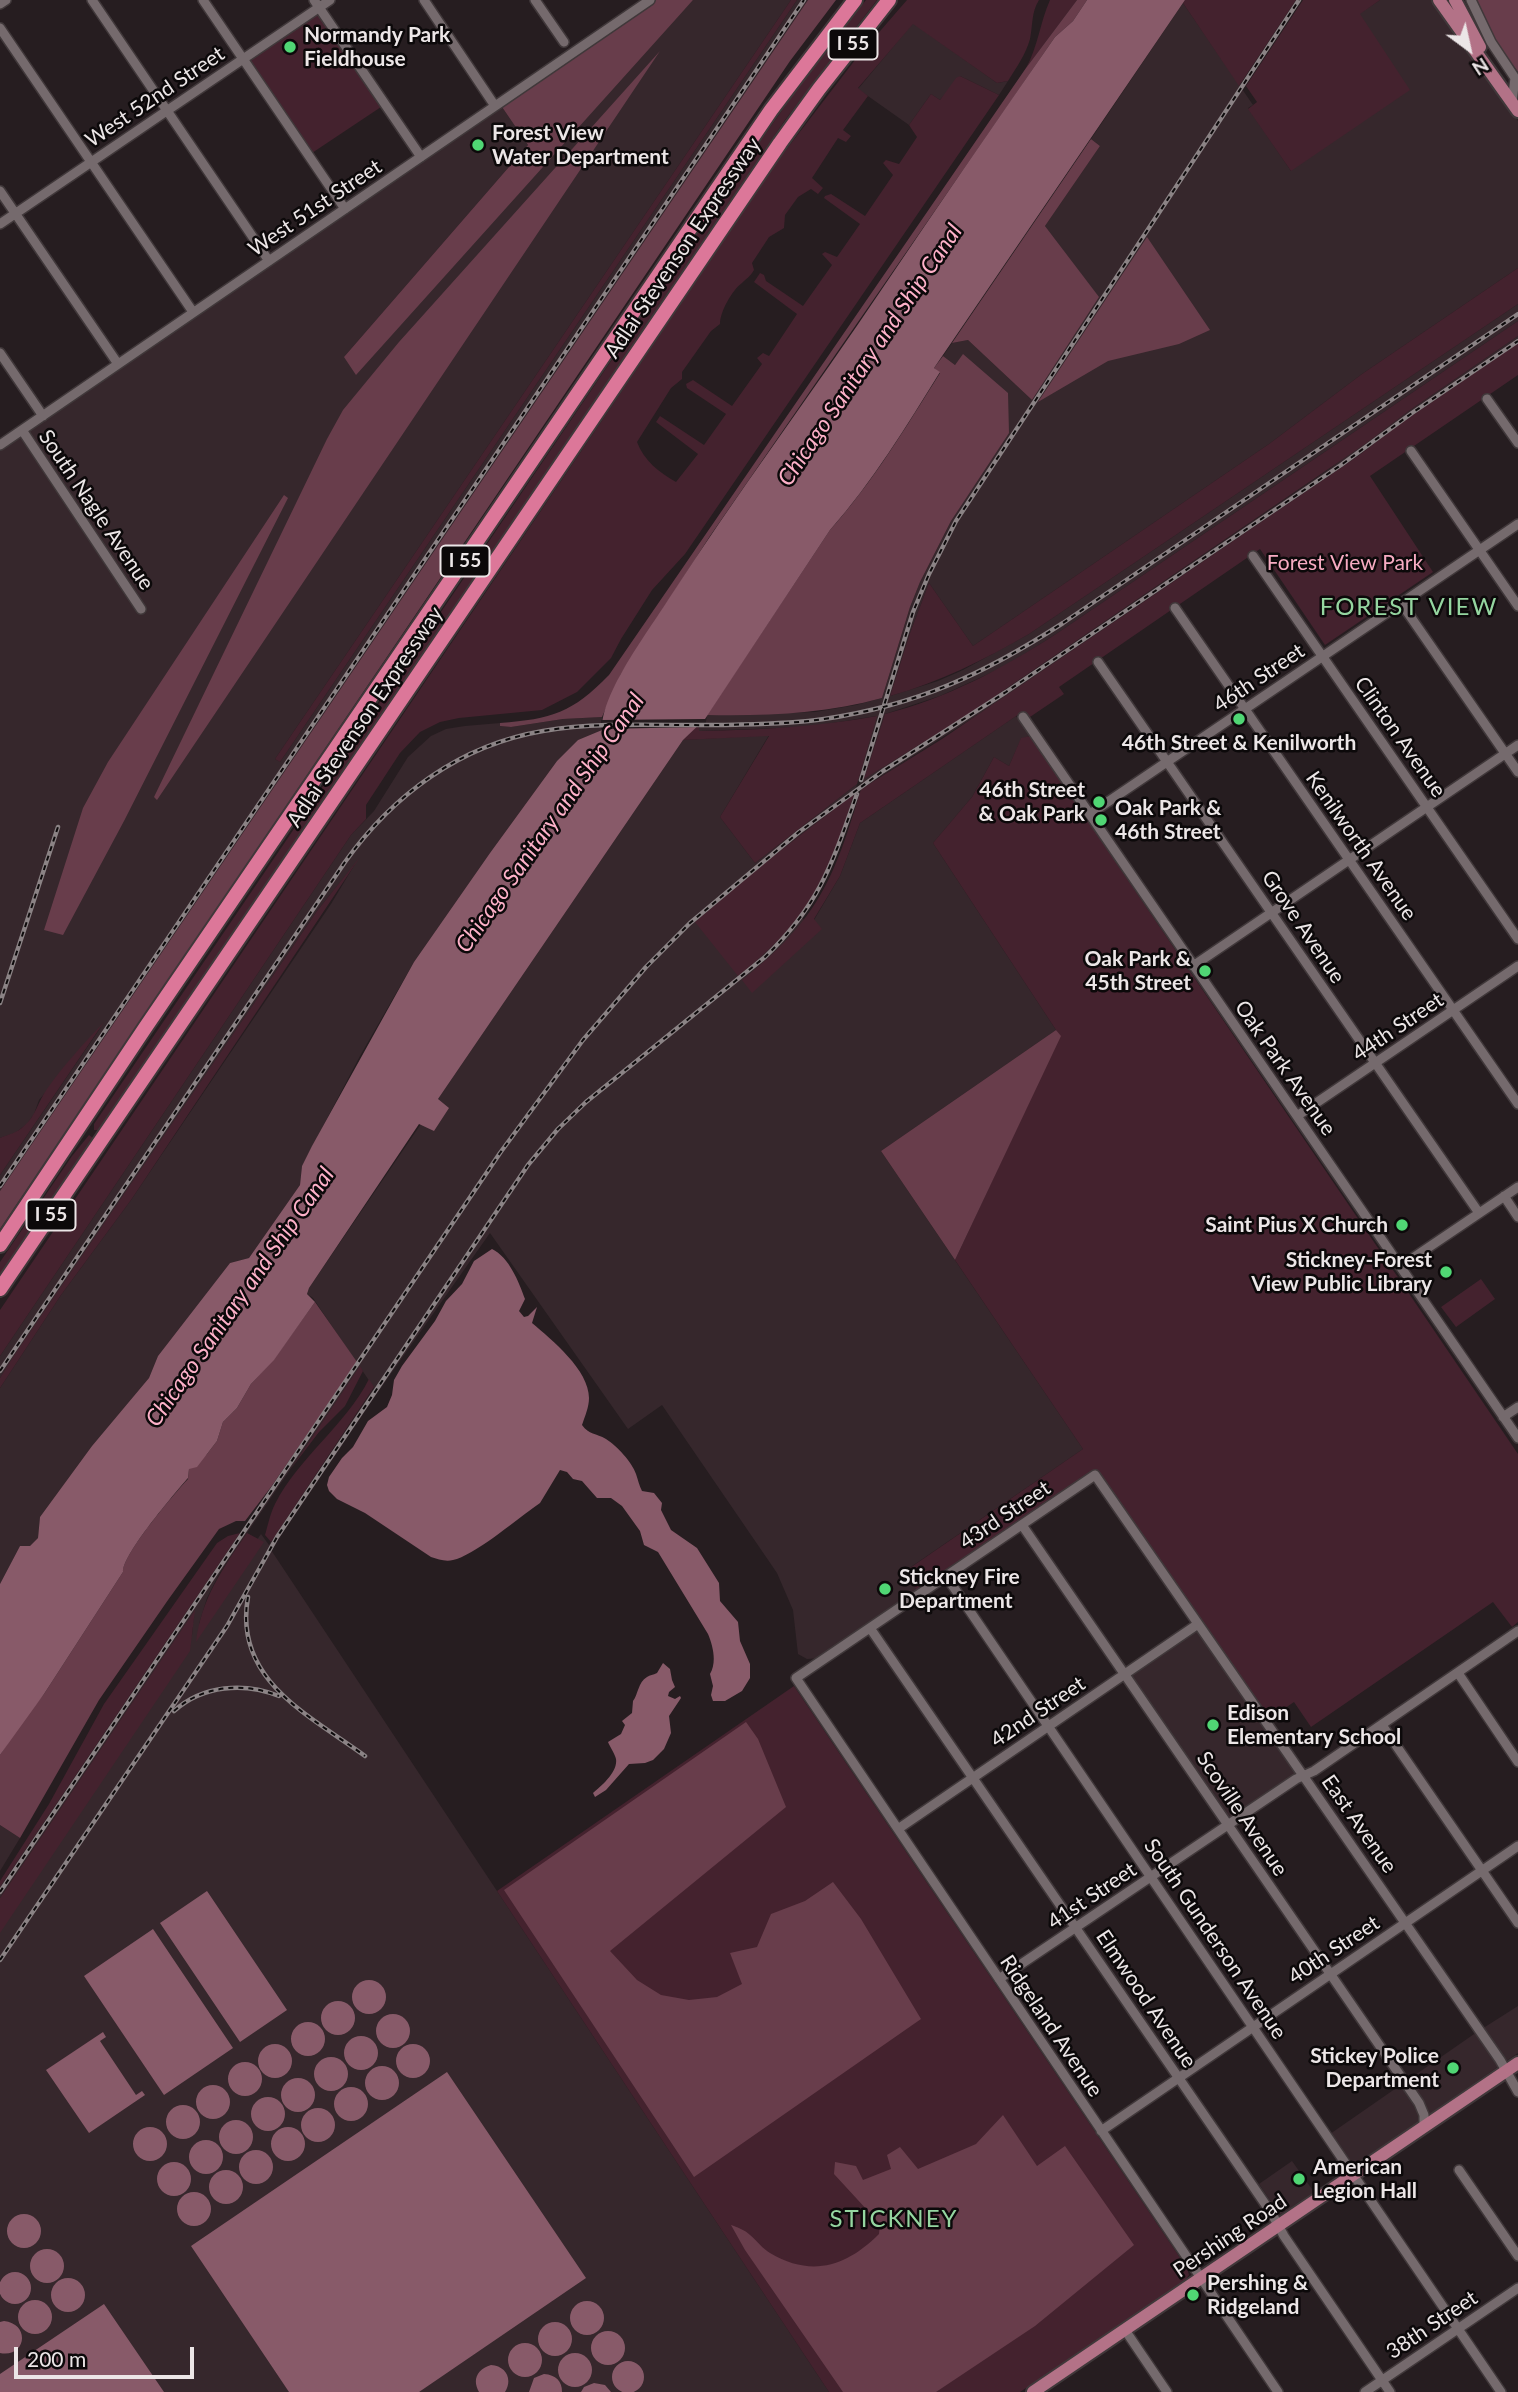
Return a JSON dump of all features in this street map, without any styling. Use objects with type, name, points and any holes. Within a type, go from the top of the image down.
[{"type":"highway","points":[[771,110],[805,51],[844,0]]},
{"type":"highway","name":"Adlai Stevenson Expressway","points":[[0,1245],[153,1016],[771,110],[855,0]]},
{"type":"highway","name":"Adlai Stevenson Expressway","points":[[0,1289],[819,89],[889,0]]},
{"type":"highway","points":[[819,89],[900,0]]},
{"type":"main road","points":[[1439,0],[1515,106]]},
{"type":"main road","points":[[1455,0],[1515,106]]},
{"type":"main road","name":"Pershing Road","points":[[1033,2392],[1051,2387],[1125,2330],[1518,2063]]},
{"type":"street","points":[[0,4],[6,0]]},
{"type":"street","points":[[92,0],[269,261]]},
{"type":"street","points":[[203,0],[345,209]]},
{"type":"street","name":"West 52nd Street","points":[[0,224],[243,59],[317,4],[330,0]]},
{"type":"street","points":[[424,0],[495,106]]},
{"type":"street","points":[[535,0],[564,42]]},
{"type":"street","points":[[1471,0],[1491,42],[1515,78],[1515,106]]},
{"type":"street","name":"West 51st Street","points":[[0,445],[647,1]]},
{"type":"street","points":[[317,4],[421,157]]},
{"type":"street","points":[[0,28],[193,312]]},
{"type":"street","points":[[0,191],[118,364]]},
{"type":"street","name":"South Nagle Avenue","points":[[0,354],[43,415]]},
{"type":"street","points":[[1487,399],[1518,443]]},
{"type":"street","name":"South Nagle Avenue","points":[[22,430],[141,609]]},
{"type":"street","points":[[1411,450],[1518,607]]},
{"type":"street","name":"46th Street","points":[[1090,814],[1518,524]]},
{"type":"street","name":"Clinton Avenue","points":[[1254,556],[1518,939]]},
{"type":"street","points":[[1401,603],[1518,772]]},
{"type":"street","name":"Kenilworth Avenue","points":[[1175,608],[1518,1104]]},
{"type":"street","name":"Grove Avenue","points":[[1098,662],[1479,1213]]},
{"type":"street","name":"Oak Park Avenue","points":[[1023,717],[1518,1438]]},
{"type":"street","points":[[1193,966],[1518,745]]},
{"type":"street","name":"44th Street","points":[[1297,1116],[1518,966]]},
{"type":"street","points":[[1401,1266],[1518,1186]]},
{"type":"street","points":[[1504,1196],[1518,1217]]},
{"type":"street","points":[[1503,1417],[1518,1407]]},
{"type":"street","name":"43rd Street","points":[[796,1678],[1095,1475]]},
{"type":"street","name":"East Avenue","points":[[1095,1475],[1406,1923],[1518,2092]]},
{"type":"street","name":"Scoville Avenue","points":[[1022,1525],[1419,2103],[1424,2115],[1424,2127]]},
{"type":"street","name":"South Gunderson Avenue","points":[[946,1576],[1501,2392]]},
{"type":"street","name":"42nd Street","points":[[898,1829],[1198,1624]]},
{"type":"street","name":"Elmwood Avenue","points":[[870,1628],[1179,2078],[1390,2392]]},
{"type":"street","name":"41st Street","points":[[999,1979],[1228,1824],[1312,1772],[1518,1631]]},
{"type":"street","points":[[1458,1673],[1518,1762]]},
{"type":"street","name":"Ridgeland Avenue","points":[[796,1678],[1278,2392]]},
{"type":"street","points":[[1382,1725],[1518,1923]]},
{"type":"street","name":"40th Street","points":[[1101,2131],[1518,1846]]},
{"type":"street","points":[[1459,2170],[1518,2256]]},
{"type":"street","name":"38th Street","points":[[1365,2392],[1518,2288]]},
{"type":"street","points":[[1125,2330],[1167,2392]]},
{"type":"shaded area","points":[[653,0],[693,0],[356,375],[344,357],[528,145],[502,107]]},
{"type":"shaded area","points":[[693,0],[791,0],[275,759],[280,762],[797,0],[808,0],[0,1191],[0,1175],[101,1027],[39,1100],[27,1124],[15,1133],[0,1138],[0,451],[502,107],[528,145],[344,357]]},
{"type":"shaded area","points":[[808,0],[836,0],[790,61],[0,1229],[0,1191]]},
{"type":"shaded area","points":[[1077,0],[1087,0],[1073,21],[1055,37],[710,536],[621,674],[602,717],[500,726],[500,723],[534,719],[560,712],[584,698],[609,675],[1026,68]]},
{"type":"shaded area","points":[[1380,0],[1435,0],[1518,121],[1518,268],[1362,374],[1269,444],[973,646],[929,583],[890,696],[963,670],[1029,634],[1518,304],[1518,321],[1006,666],[940,696],[885,714],[865,778],[969,714],[1325,472],[1518,336],[1518,343],[1398,425],[1358,456],[990,707],[861,789],[863,781],[858,779],[876,716],[808,727],[698,731],[699,727],[705,727],[707,715],[815,712],[882,698],[920,582],[951,521],[973,486],[963,355],[955,365],[943,356],[952,343],[968,340],[1032,400],[1098,297],[1045,226],[1100,146],[1091,139],[1183,3],[1253,105],[1248,108],[1291,171],[1359,14]]},
{"type":"shaded area","points":[[1476,0],[1518,0],[1518,72],[1496,43]]},
{"type":"shaded area","points":[[913,23],[997,83],[1008,81],[999,95],[960,76],[940,100],[931,94],[909,125],[858,89]]},
{"type":"shaded area","points":[[660,51],[157,800],[154,797],[343,410],[399,342]]},
{"type":"shaded area","points":[[1091,139],[1100,146],[1045,226],[1099,297],[1032,400],[968,340],[952,343]]},
{"type":"shaded area","points":[[1147,237],[1210,330],[1179,344],[1108,361],[1038,402]]},
{"type":"shaded area","points":[[963,354],[1008,393],[1009,433],[951,521],[920,582],[882,698],[839,708],[795,713],[707,715],[830,530],[861,493],[902,434],[940,373],[934,368],[943,356],[955,365]]},
{"type":"shaded area","points":[[284,495],[288,498],[63,935],[44,930],[83,808],[108,762]]},
{"type":"shaded area","points":[[1016,716],[1030,736],[1021,739],[1009,766],[994,757],[972,797],[933,843],[1056,1030],[881,1151],[1083,1449],[905,1571],[918,1592],[821,1658],[807,1659],[798,1654],[793,1610],[777,1573],[662,1405],[628,1429],[490,1233],[271,1550],[829,2392],[0,2392],[0,1918],[192,1635],[194,1612],[0,1898],[0,1887],[356,1362],[313,1298],[307,1294],[309,1288],[683,740],[769,735],[720,817],[755,863],[857,784],[854,794],[759,867],[804,920],[814,920],[840,876],[860,823]],"holes":[[[360,1367],[374,1388],[269,1545],[261,1534],[199,1624],[207,1598],[219,1574]]]},
{"type":"shaded area","points":[[602,717],[602,730],[578,740],[557,761],[414,962],[302,1166],[300,1185],[249,1258],[230,1263],[158,1356],[149,1378],[92,1446],[40,1517],[38,1538],[30,1546],[20,1546],[0,1584],[0,1388],[61,1295],[131,1200],[331,904],[355,864],[317,911],[0,1378],[0,1356],[351,835],[374,811],[408,757],[431,736],[446,729],[465,726],[500,723],[500,726],[511,727],[563,719]]},
{"type":"shaded area","points":[[1056,1030],[1061,1036],[955,1260],[881,1151]]},
{"type":"shaded area","points":[[315,1302],[357,1362],[245,1521],[236,1521],[219,1529],[168,1600],[99,1700],[20,1838],[0,1825],[0,1755],[44,1694],[123,1572],[139,1539],[188,1479],[189,1468],[207,1454],[217,1441],[223,1422],[237,1408],[251,1384],[274,1359]]},
{"type":"shaded area","name":"Edison Elementary School","points":[[1197,1630],[1296,1774],[1229,1819],[1130,1676]]},
{"type":"shaded area","points":[[746,1722],[758,1739],[786,1807],[610,1951],[637,1980],[661,1995],[689,2000],[717,1997],[742,1984],[730,1953],[757,1947],[771,1914],[805,1901],[833,1882],[861,1919],[921,2019],[694,2177],[504,1890]]},
{"type":"shaded area","points":[[0,1825],[20,1838],[0,1871]]},
{"type":"shaded area","points":[[1518,2006],[1518,2053],[1353,2167],[1330,2134]]},
{"type":"shaded area","points":[[1003,2115],[1037,2166],[1065,2146],[1134,2245],[1035,2326],[936,2392],[843,2392],[745,2250],[731,2225],[746,2232],[767,2251],[785,2261],[815,2266],[842,2261],[879,2234],[880,2224],[834,2174],[835,2162],[856,2166],[863,2180],[891,2169],[887,2155],[900,2147],[918,2169],[976,2144]]},
{"type":"shaded area","points":[[1292,2161],[1314,2192],[1280,2215],[1259,2184]]},
{"type":"green space","points":[[791,0],[797,0],[280,762],[275,759]]},
{"type":"green space","points":[[866,0],[877,0],[785,120],[158,1045],[99,1130],[94,1130],[94,1124],[754,150]]},
{"type":"green space","points":[[907,0],[1039,0],[1033,14],[1028,45],[1008,81],[997,83],[913,24],[858,88],[868,96],[843,130],[851,136],[846,142],[838,138],[812,178],[823,188],[818,194],[811,189],[798,197],[785,215],[784,228],[769,237],[752,263],[753,272],[727,302],[720,324],[711,331],[682,372],[682,379],[671,388],[637,442],[653,465],[676,482],[698,454],[656,422],[660,416],[704,445],[726,414],[687,388],[686,384],[693,380],[732,406],[762,364],[757,358],[763,353],[769,356],[797,314],[754,282],[760,273],[766,281],[803,306],[832,265],[822,254],[825,252],[837,257],[860,224],[824,198],[825,196],[831,194],[865,216],[893,175],[883,163],[886,160],[899,164],[917,137],[909,125],[931,94],[940,100],[960,76],[999,95],[685,554],[652,590],[611,658],[577,692],[542,710],[440,722],[420,732],[400,753],[366,805],[366,819],[351,835],[0,1356],[0,1310],[779,159],[855,60]]},
{"type":"green space","points":[[1050,0],[1077,0],[1026,68],[1033,52]]},
{"type":"green space","points":[[1185,0],[1296,0],[1239,86],[1183,3]]},
{"type":"green space","points":[[1303,0],[1380,0],[1360,14],[1410,90],[1291,171],[1248,109],[1257,102],[1246,86]]},
{"type":"green space","points":[[315,15],[319,16],[381,107],[312,153],[250,60]]},
{"type":"green space","points":[[1518,268],[1518,304],[1029,634],[961,670],[890,696],[929,583],[973,646],[1269,444],[1362,374]]},
{"type":"green space","points":[[1518,321],[1518,336],[1365,444],[969,714],[864,779],[885,714],[952,691],[1036,647]]},
{"type":"green space","name":"Forest View Park","points":[[1518,343],[1518,375],[1370,476],[1433,572],[1325,645],[1260,549],[1059,687],[1064,694],[1027,719],[1022,712],[860,823],[840,876],[814,919],[822,929],[752,993],[742,980],[789,938],[820,896],[842,848],[861,789],[942,739],[1358,456],[1398,425]]},
{"type":"green space","points":[[877,716],[857,784],[755,863],[720,817],[769,736],[683,740],[696,727],[699,727],[699,731],[766,729]]},
{"type":"green space","points":[[1030,736],[1518,1454],[1518,1622],[1512,1627],[1493,1602],[1311,1727],[1294,1702],[1269,1719],[1098,1470],[918,1592],[904,1572],[1083,1449],[955,1260],[1060,1036],[933,843],[972,797],[994,757],[1009,766],[1021,738]]},
{"type":"green space","points":[[854,794],[835,850],[813,896],[783,936],[738,976],[695,922],[759,867]]},
{"type":"green space","points":[[360,857],[131,1200],[61,1295],[0,1388],[0,1378],[15,1354],[317,911]]},
{"type":"green space","points":[[104,1022],[0,1175],[0,1138],[19,1130],[28,1122],[54,1080]]},
{"type":"green space","points":[[89,1135],[93,1138],[92,1141],[0,1277],[0,1262]]},
{"type":"green space","points":[[1481,1279],[1495,1299],[1456,1327],[1441,1307]]},
{"type":"green space","points":[[360,1366],[363,1371],[345,1406],[319,1432],[290,1470]]},
{"type":"green space","points":[[369,1379],[374,1387],[271,1542],[265,1535],[273,1508],[285,1487],[348,1412]]},
{"type":"green space","points":[[240,1533],[0,1887],[0,1881],[49,1804],[104,1704],[217,1543]]},
{"type":"green space","points":[[247,1533],[264,1542],[196,1642],[208,1598]]},
{"type":"green space","points":[[195,1610],[190,1651],[0,1933],[0,1898]]},
{"type":"green space","points":[[794,1686],[1187,2268],[1189,2275],[1183,2283],[1020,2392],[829,2392],[497,1891]]},
{"type":"water","name":"Chicago Sanitary and Ship Canal","points":[[1087,0],[1185,0],[934,368],[940,372],[888,453],[830,530],[705,719],[683,740],[438,1099],[449,1108],[434,1131],[419,1124],[309,1288],[307,1294],[315,1302],[274,1360],[251,1384],[237,1408],[223,1422],[217,1441],[197,1467],[189,1469],[188,1478],[139,1539],[123,1572],[44,1694],[0,1755],[0,1584],[20,1546],[30,1546],[38,1538],[40,1517],[92,1446],[149,1378],[158,1356],[230,1263],[249,1258],[300,1185],[302,1166],[312,1146],[414,962],[557,761],[578,740],[602,730],[604,715],[617,681],[694,560],[1055,37],[1073,21]]},
{"type":"water","points":[[492,1249],[508,1264],[520,1285],[525,1299],[519,1311],[524,1317],[537,1307],[532,1323],[568,1356],[583,1377],[589,1398],[582,1425],[610,1442],[624,1455],[634,1469],[642,1491],[654,1493],[662,1503],[661,1510],[671,1530],[697,1548],[719,1583],[720,1601],[738,1622],[740,1641],[750,1664],[750,1678],[742,1691],[725,1701],[713,1701],[711,1695],[713,1686],[710,1674],[714,1659],[708,1634],[658,1552],[644,1545],[640,1531],[622,1506],[611,1498],[597,1498],[582,1481],[573,1479],[567,1472],[560,1470],[540,1503],[482,1545],[450,1561],[431,1557],[365,1513],[337,1499],[329,1491],[329,1477],[342,1458],[353,1447],[368,1421],[387,1407],[394,1380],[402,1366],[435,1321],[446,1301],[462,1284],[474,1261]]},
{"type":"water","points":[[663,1663],[670,1669],[675,1687],[668,1696],[681,1698],[669,1716],[671,1733],[664,1749],[653,1760],[629,1764],[606,1790],[595,1797],[593,1793],[608,1778],[616,1764],[608,1742],[621,1734],[625,1725],[622,1721],[632,1713],[633,1701],[642,1682],[657,1673]]},
{"type":"water","points":[[207,1891],[287,2010],[240,2042],[160,1923]]},
{"type":"water","points":[[153,1929],[233,2048],[164,2095],[84,1976]]},
{"type":"water","points":[[369,1980],[381,1985],[386,1997],[381,2009],[369,2014],[357,2009],[352,1997],[357,1985]]},
{"type":"water","points":[[338,2001],[350,2006],[355,2018],[350,2030],[338,2035],[326,2030],[321,2018],[326,2006]]},
{"type":"water","points":[[393,2014],[405,2019],[410,2031],[405,2043],[393,2048],[381,2043],[376,2031],[381,2019]]},
{"type":"water","points":[[308,2022],[320,2027],[325,2039],[320,2051],[308,2056],[296,2051],[291,2039],[296,2027]]},
{"type":"water","points":[[103,2032],[106,2037],[100,2041],[136,2095],[142,2091],[145,2095],[89,2133],[46,2070]]},
{"type":"water","points":[[361,2036],[373,2041],[378,2053],[373,2065],[361,2070],[349,2065],[344,2053],[349,2041]]},
{"type":"water","points":[[275,2044],[287,2049],[292,2061],[287,2073],[275,2078],[263,2073],[258,2061],[263,2049]]},
{"type":"water","points":[[413,2044],[425,2049],[430,2061],[425,2073],[413,2078],[401,2073],[396,2061],[401,2049]]},
{"type":"water","points":[[331,2057],[343,2062],[348,2074],[343,2086],[331,2091],[319,2086],[314,2074],[319,2062]]},
{"type":"water","points":[[245,2062],[257,2067],[262,2079],[257,2091],[245,2096],[233,2091],[228,2079],[233,2067]]},
{"type":"water","points":[[382,2066],[394,2071],[399,2083],[394,2095],[382,2100],[370,2095],[365,2083],[370,2071]]},
{"type":"water","points":[[447,2072],[586,2278],[419,2392],[289,2392],[191,2246]]},
{"type":"water","points":[[298,2078],[310,2083],[315,2095],[310,2107],[298,2112],[286,2107],[281,2095],[286,2083]]},
{"type":"water","points":[[213,2085],[225,2090],[230,2102],[225,2114],[213,2119],[201,2114],[196,2102],[201,2090]]},
{"type":"water","points":[[351,2087],[363,2092],[368,2104],[363,2116],[351,2121],[339,2116],[334,2104],[339,2092]]},
{"type":"water","points":[[268,2097],[280,2102],[285,2114],[280,2126],[268,2131],[256,2126],[251,2114],[256,2102]]},
{"type":"water","points":[[183,2105],[195,2110],[200,2122],[195,2134],[183,2139],[171,2134],[166,2122],[171,2110]]},
{"type":"water","points":[[318,2108],[330,2113],[335,2125],[330,2137],[318,2142],[306,2137],[301,2125],[306,2113]]},
{"type":"water","points":[[236,2120],[248,2125],[253,2137],[248,2149],[236,2154],[224,2149],[219,2137],[224,2125]]},
{"type":"water","points":[[150,2127],[162,2132],[167,2144],[162,2156],[150,2161],[138,2156],[133,2144],[138,2132]]},
{"type":"water","points":[[288,2127],[300,2132],[305,2144],[300,2156],[288,2161],[276,2156],[271,2144],[276,2132]]},
{"type":"water","points":[[206,2140],[218,2145],[223,2157],[218,2169],[206,2174],[194,2169],[189,2157],[194,2145]]},
{"type":"water","points":[[256,2150],[268,2155],[273,2167],[268,2179],[256,2184],[244,2179],[239,2167],[244,2155]]},
{"type":"water","points":[[174,2162],[186,2167],[191,2179],[186,2191],[174,2196],[162,2191],[157,2179],[162,2167]]},
{"type":"water","points":[[226,2170],[238,2175],[243,2187],[238,2199],[226,2204],[214,2199],[209,2187],[214,2175]]},
{"type":"water","points":[[194,2192],[206,2197],[211,2209],[206,2221],[194,2226],[182,2221],[177,2209],[182,2197]]},
{"type":"water","points":[[24,2214],[36,2219],[41,2231],[36,2243],[24,2248],[12,2243],[7,2231],[12,2219]]},
{"type":"water","points":[[47,2249],[59,2254],[64,2266],[59,2278],[47,2283],[35,2278],[30,2266],[35,2254]]},
{"type":"water","points":[[15,2272],[27,2276],[31,2288],[27,2300],[15,2304],[3,2300],[-1,2288],[3,2276]]},
{"type":"water","points":[[68,2278],[80,2283],[85,2295],[80,2307],[68,2312],[56,2307],[51,2295],[56,2283]]},
{"type":"water","points":[[35,2300],[47,2305],[52,2317],[47,2329],[35,2334],[23,2329],[18,2317],[23,2305]]},
{"type":"water","points":[[587,2301],[599,2306],[604,2318],[599,2330],[587,2335],[575,2330],[570,2318],[575,2306]]},
{"type":"water","points":[[104,2304],[164,2392],[0,2392],[0,2374]]},
{"type":"water","points":[[0,2322],[13,2323],[18,2328],[22,2340],[15,2351],[9,2353],[0,2353]]},
{"type":"water","points":[[555,2322],[567,2327],[572,2339],[567,2351],[555,2356],[543,2351],[538,2339],[543,2327]]},
{"type":"water","points":[[608,2331],[620,2336],[625,2348],[620,2360],[608,2365],[596,2360],[591,2348],[596,2336]]},
{"type":"water","points":[[525,2343],[537,2348],[542,2360],[537,2372],[525,2377],[513,2372],[508,2360],[513,2348]]},
{"type":"water","points":[[575,2353],[587,2358],[592,2370],[587,2382],[575,2387],[563,2382],[558,2370],[563,2358]]},
{"type":"water","points":[[628,2361],[640,2365],[644,2377],[640,2389],[628,2393],[616,2389],[612,2377],[616,2365]]},
{"type":"water","points":[[491,2365],[501,2368],[507,2374],[505,2392],[479,2392],[477,2376],[482,2369]]},
{"type":"water","points":[[544,2374],[558,2379],[562,2392],[529,2392],[534,2378]]},
{"type":"water","points":[[594,2383],[605,2385],[611,2392],[581,2392],[584,2387]]},
{"type":"pier","points":[[705,719],[701,727],[601,729],[601,720]]},
{"type":"railway","points":[[0,1186],[804,0]]},
{"type":"railway","points":[[861,780],[913,612],[956,521],[1299,0]]},
{"type":"railway","points":[[0,1371],[345,862],[385,815],[431,777],[484,748],[543,731],[610,725],[724,725],[812,721],[890,705],[949,685],[1006,658],[1063,623],[1518,314]]},
{"type":"railway","points":[[0,1892],[500,1153],[583,1040],[646,967],[690,923],[799,832],[883,771],[1006,692],[1341,465],[1518,341]]},
{"type":"railway","points":[[0,1960],[227,1626],[277,1537],[528,1165],[558,1129],[586,1102],[765,957],[784,938],[812,901],[822,882],[857,794]]},
{"type":"railway","points":[[0,1003],[58,827]]},
{"type":"railway","points":[[248,1597],[246,1626],[252,1651],[264,1673],[299,1710],[365,1756]]},
{"type":"railway","points":[[174,1711],[198,1696],[224,1688],[252,1689],[279,1696]]},
{"type":"place","name":"Normandy Park Fieldhouse","points":[[290,47]]},
{"type":"place","name":"Forest View Water Department","points":[[478,145]]},
{"type":"place","name":"46th Street & Kenilworth","points":[[1239,719]]},
{"type":"place","name":"46th Street & Oak Park","points":[[1099,802]]},
{"type":"place","name":"Oak Park & 46th Street","points":[[1101,820]]},
{"type":"place","name":"Oak Park & 45th Street","points":[[1205,971]]},
{"type":"place","name":"Saint Pius X Church","points":[[1402,1225]]},
{"type":"place","name":"Stickney-Forest View Public Library","points":[[1446,1272]]},
{"type":"place","name":"Stickney Fire Department","points":[[885,1589]]},
{"type":"place","name":"Edison Elementary School","points":[[1213,1725]]},
{"type":"place","name":"Stickey Police Department","points":[[1453,2068]]},
{"type":"place","name":"American Legion Hall","points":[[1299,2179]]},
{"type":"place","name":"Pershing & Ridgeland","points":[[1193,2295]]},
{"type":"district","name":"FOREST VIEW","points":[[1409,607]]},
{"type":"district","name":"STICKNEY","points":[[894,2219]]}]
